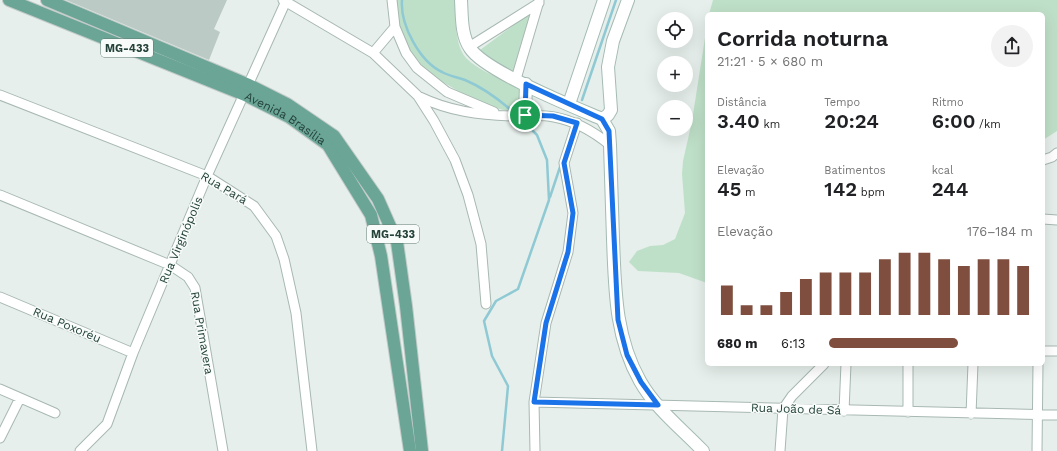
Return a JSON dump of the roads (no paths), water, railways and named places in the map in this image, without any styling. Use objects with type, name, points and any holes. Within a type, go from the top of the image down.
[{"type":"main road","name":"Avenida Brasília","points":[[9,0],[287,104],[334,136],[378,199],[397,242],[406,306],[415,449]]},
{"type":"main road","name":"Avenida Brasília","points":[[47,0],[247,90],[289,117],[328,145],[371,215],[382,256],[415,449]]},
{"type":"street","name":"Rua Virginópolis","points":[[80,451],[107,424],[133,353],[207,176],[247,90],[285,0]]},
{"type":"street","points":[[285,0],[373,53],[418,96],[434,121],[455,160],[468,195],[481,244],[486,304]]},
{"type":"street","points":[[392,0],[395,27],[406,52],[417,68],[446,92],[500,115]]},
{"type":"street","points":[[461,0],[464,33],[469,47],[476,56],[494,68],[602,119],[609,131],[615,285],[618,320],[627,355],[641,382],[658,405],[703,451]]},
{"type":"street","points":[[568,104],[604,0]]},
{"type":"street","points":[[535,451],[534,402],[546,323],[568,252],[573,213],[564,163],[581,125],[608,116],[611,110],[608,67],[613,41],[628,0]]},
{"type":"street","points":[[469,47],[539,2]]},
{"type":"street","points":[[525,115],[521,81],[539,2]]},
{"type":"street","points":[[373,53],[395,27]]},
{"type":"street","name":"Rua Pará","points":[[0,95],[207,176],[254,206],[276,236],[284,259],[296,313],[312,451]]},
{"type":"street","points":[[418,96],[437,105],[469,113],[553,116],[581,125],[610,145]]},
{"type":"street","points":[[1045,159],[1055,156]]},
{"type":"street","name":"Rua Primavera","points":[[0,196],[170,265],[188,277],[196,288],[222,451]]},
{"type":"street","points":[[1045,219],[1057,220]]},
{"type":"street","name":"Rua Poxoréu","points":[[0,297],[133,353]]},
{"type":"street","points":[[1045,351],[1057,351]]},
{"type":"street","points":[[780,451],[783,409],[792,396],[822,366]]},
{"type":"street","points":[[844,411],[846,366]]},
{"type":"street","points":[[908,366],[908,412]]},
{"type":"street","points":[[971,414],[973,366]]},
{"type":"street","points":[[1037,451],[1038,366]]},
{"type":"street","points":[[0,389],[55,413]]},
{"type":"street","points":[[0,438],[20,398]]},
{"type":"street","name":"Rua João de Sá","points":[[534,402],[844,411],[1057,415]]},
{"type":"waterway","points":[[402,0],[402,10],[408,30],[419,51],[426,59],[442,72],[465,80],[483,89],[511,110]]},
{"type":"waterway","points":[[582,100],[616,0]]},
{"type":"waterway","points":[[502,451],[508,386],[492,356],[484,321],[496,301],[518,289],[549,200],[547,160],[537,135],[520,118]]},
{"type":"waterway","points":[[550,197],[561,164]]}]
